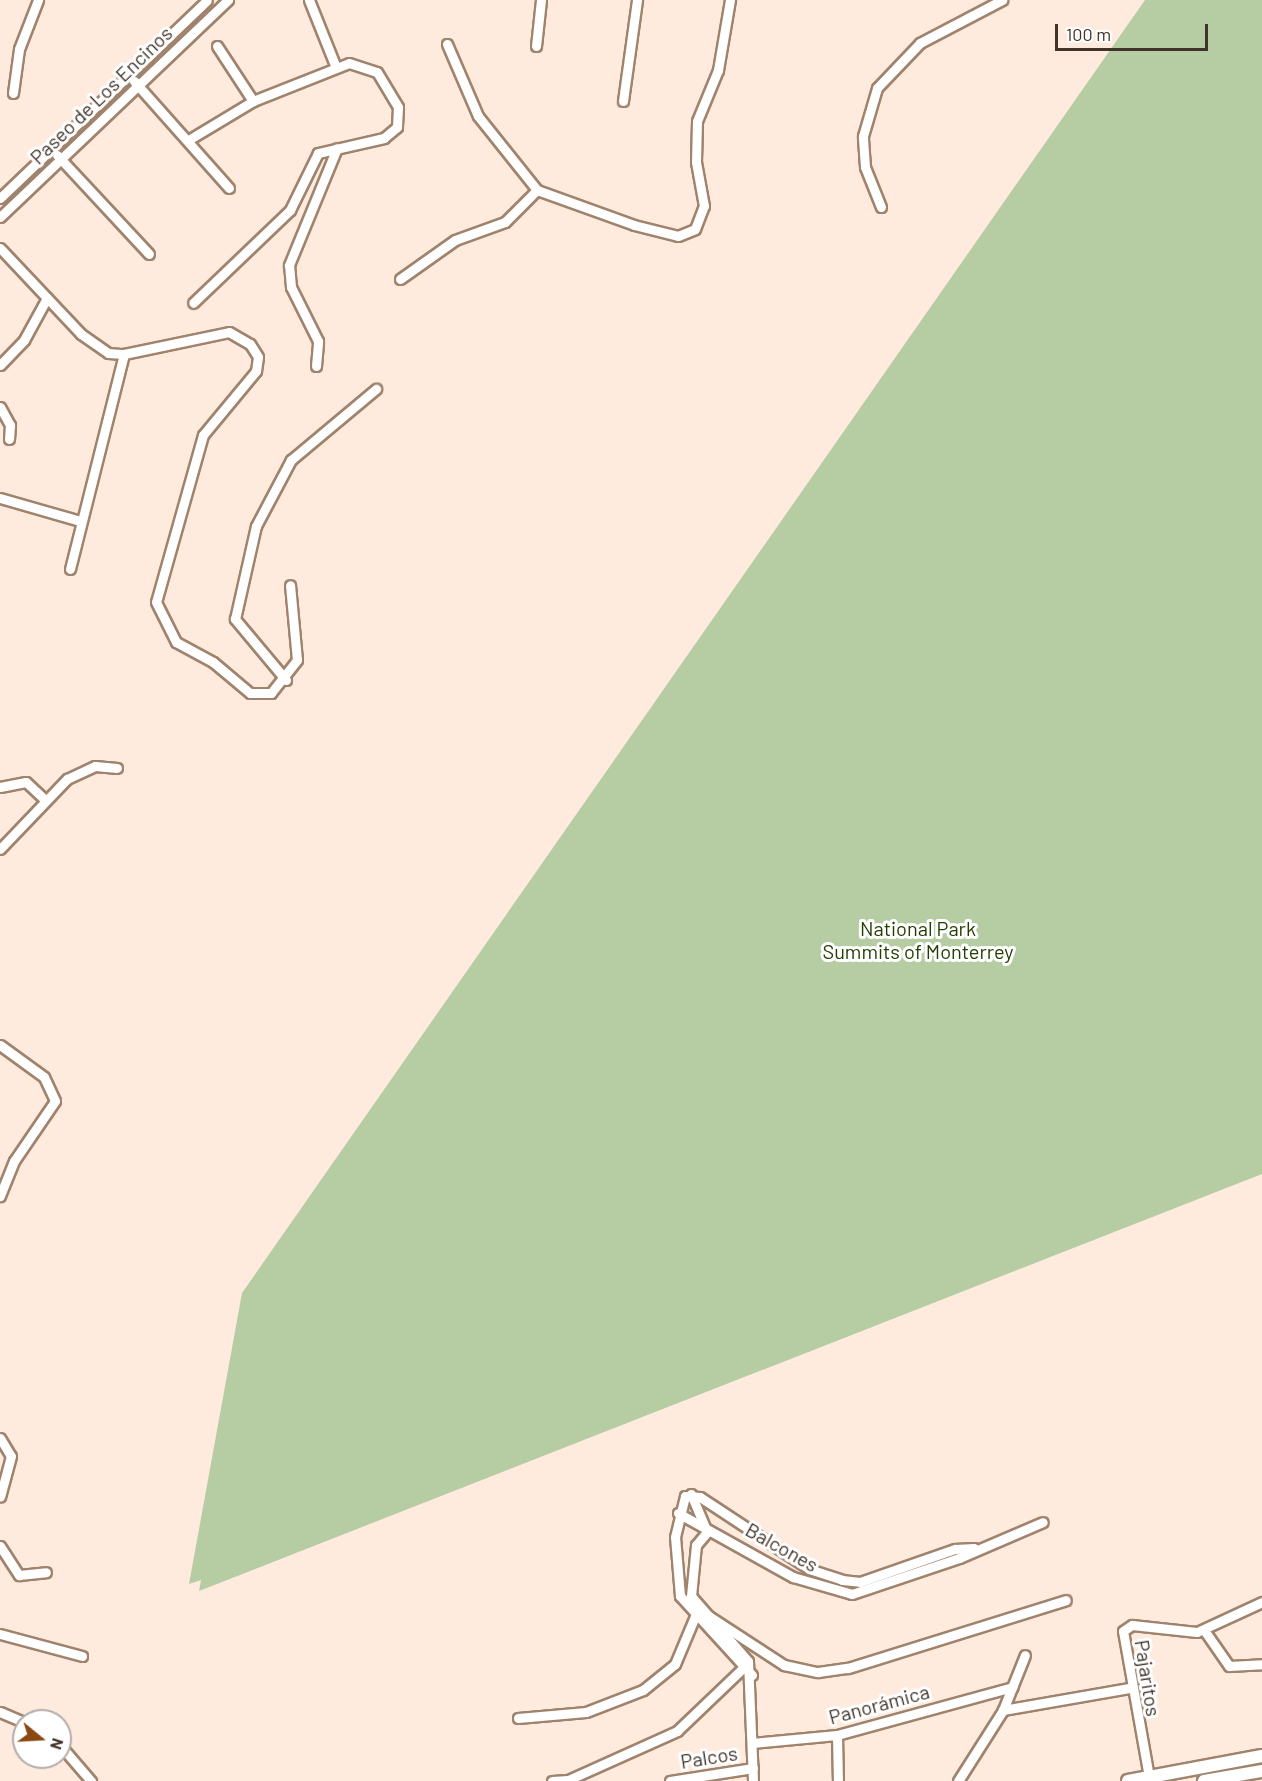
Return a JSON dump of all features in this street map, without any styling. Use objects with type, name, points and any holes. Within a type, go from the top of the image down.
[{"type":"street","points":[[13,93],[20,49],[38,0]]},
{"type":"street","name":"Paseo de Los Encinos","points":[[0,198],[207,0]]},
{"type":"street","name":"Paseo de Los Encinos","points":[[0,217],[228,0]]},
{"type":"street","points":[[309,0],[335,65]]},
{"type":"street","points":[[536,45],[541,0]]},
{"type":"street","points":[[623,101],[637,0]]},
{"type":"street","points":[[447,44],[478,116],[537,190],[634,225],[688,234],[702,217],[695,139],[722,57],[730,0]]},
{"type":"street","points":[[881,207],[866,167],[864,136],[878,88],[920,43],[1002,0]]},
{"type":"street","points":[[218,46],[253,101]]},
{"type":"street","points":[[190,139],[253,101],[335,65],[349,63],[377,72],[389,86],[399,119],[384,138],[318,153],[290,210],[194,303]]},
{"type":"street","points":[[128,76],[190,139],[229,188]]},
{"type":"street","points":[[316,366],[318,341],[291,287],[289,265],[337,148]]},
{"type":"street","points":[[51,149],[149,254]]},
{"type":"street","points":[[400,279],[455,240],[505,222],[537,190]]},
{"type":"street","points":[[0,248],[90,343],[124,354],[229,332],[255,349],[258,365],[253,378],[203,435],[156,602],[176,642],[213,662],[244,690],[271,693],[286,680],[297,660],[290,585]]},
{"type":"street","points":[[0,365],[24,340],[47,298]]},
{"type":"street","points":[[70,569],[80,521],[124,354]]},
{"type":"street","points":[[286,680],[235,619],[256,526],[291,460],[376,389]]},
{"type":"street","points":[[0,406],[10,425],[9,439]]},
{"type":"street","points":[[0,498],[80,521]]},
{"type":"street","points":[[0,849],[43,798],[82,770],[117,768]]},
{"type":"street","points":[[0,787],[26,782],[43,798]]},
{"type":"street","points":[[0,1045],[45,1077],[55,1101],[14,1161],[0,1196]]},
{"type":"street","points":[[0,1438],[11,1456],[1,1493]]},
{"type":"street","points":[[688,1495],[678,1513],[677,1582],[695,1612],[741,1669],[752,1675]]},
{"type":"street","points":[[518,1718],[586,1712],[643,1690],[675,1664],[690,1636],[695,1612],[690,1590],[693,1557],[707,1532],[688,1495]]},
{"type":"street","name":"Balcones","points":[[688,1495],[809,1569],[842,1580],[860,1582],[955,1549],[974,1548]]},
{"type":"street","name":"Balcones","points":[[678,1513],[707,1532],[728,1537],[815,1586],[852,1594],[959,1558],[974,1548],[1043,1522]]},
{"type":"street","points":[[0,1546],[19,1575],[46,1572]]},
{"type":"street","points":[[695,1612],[784,1665],[818,1672],[848,1668],[1066,1600]]},
{"type":"street","points":[[1262,1602],[1204,1630],[1224,1661],[1235,1668],[1262,1664]]},
{"type":"street","points":[[695,1612],[748,1661],[752,1675],[753,1781]]},
{"type":"street","name":"Pajaritos","points":[[1149,1777],[1129,1688],[1125,1628],[1204,1630]]},
{"type":"street","points":[[0,1634],[82,1656]]},
{"type":"street","points":[[958,1781],[1003,1710],[1025,1655]]},
{"type":"street","points":[[552,1781],[576,1777],[677,1731],[748,1661]]},
{"type":"street","name":"Panorámica","points":[[752,1743],[837,1735],[1012,1687]]},
{"type":"street","points":[[1003,1710],[1129,1688]]},
{"type":"street","points":[[837,1735],[838,1781]]},
{"type":"street","points":[[1128,1781],[1262,1756]]},
{"type":"street","points":[[72,1758],[92,1781]]},
{"type":"street","name":"Palcos","points":[[670,1781],[753,1768]]},
{"type":"street","points":[[1204,1781],[1262,1771]]},
{"type":"green space","name":"National Park Summits of Monterrey","points":[[1145,0],[1262,0],[1262,1174],[199,1591],[201,1580],[189,1584],[242,1293]]}]
